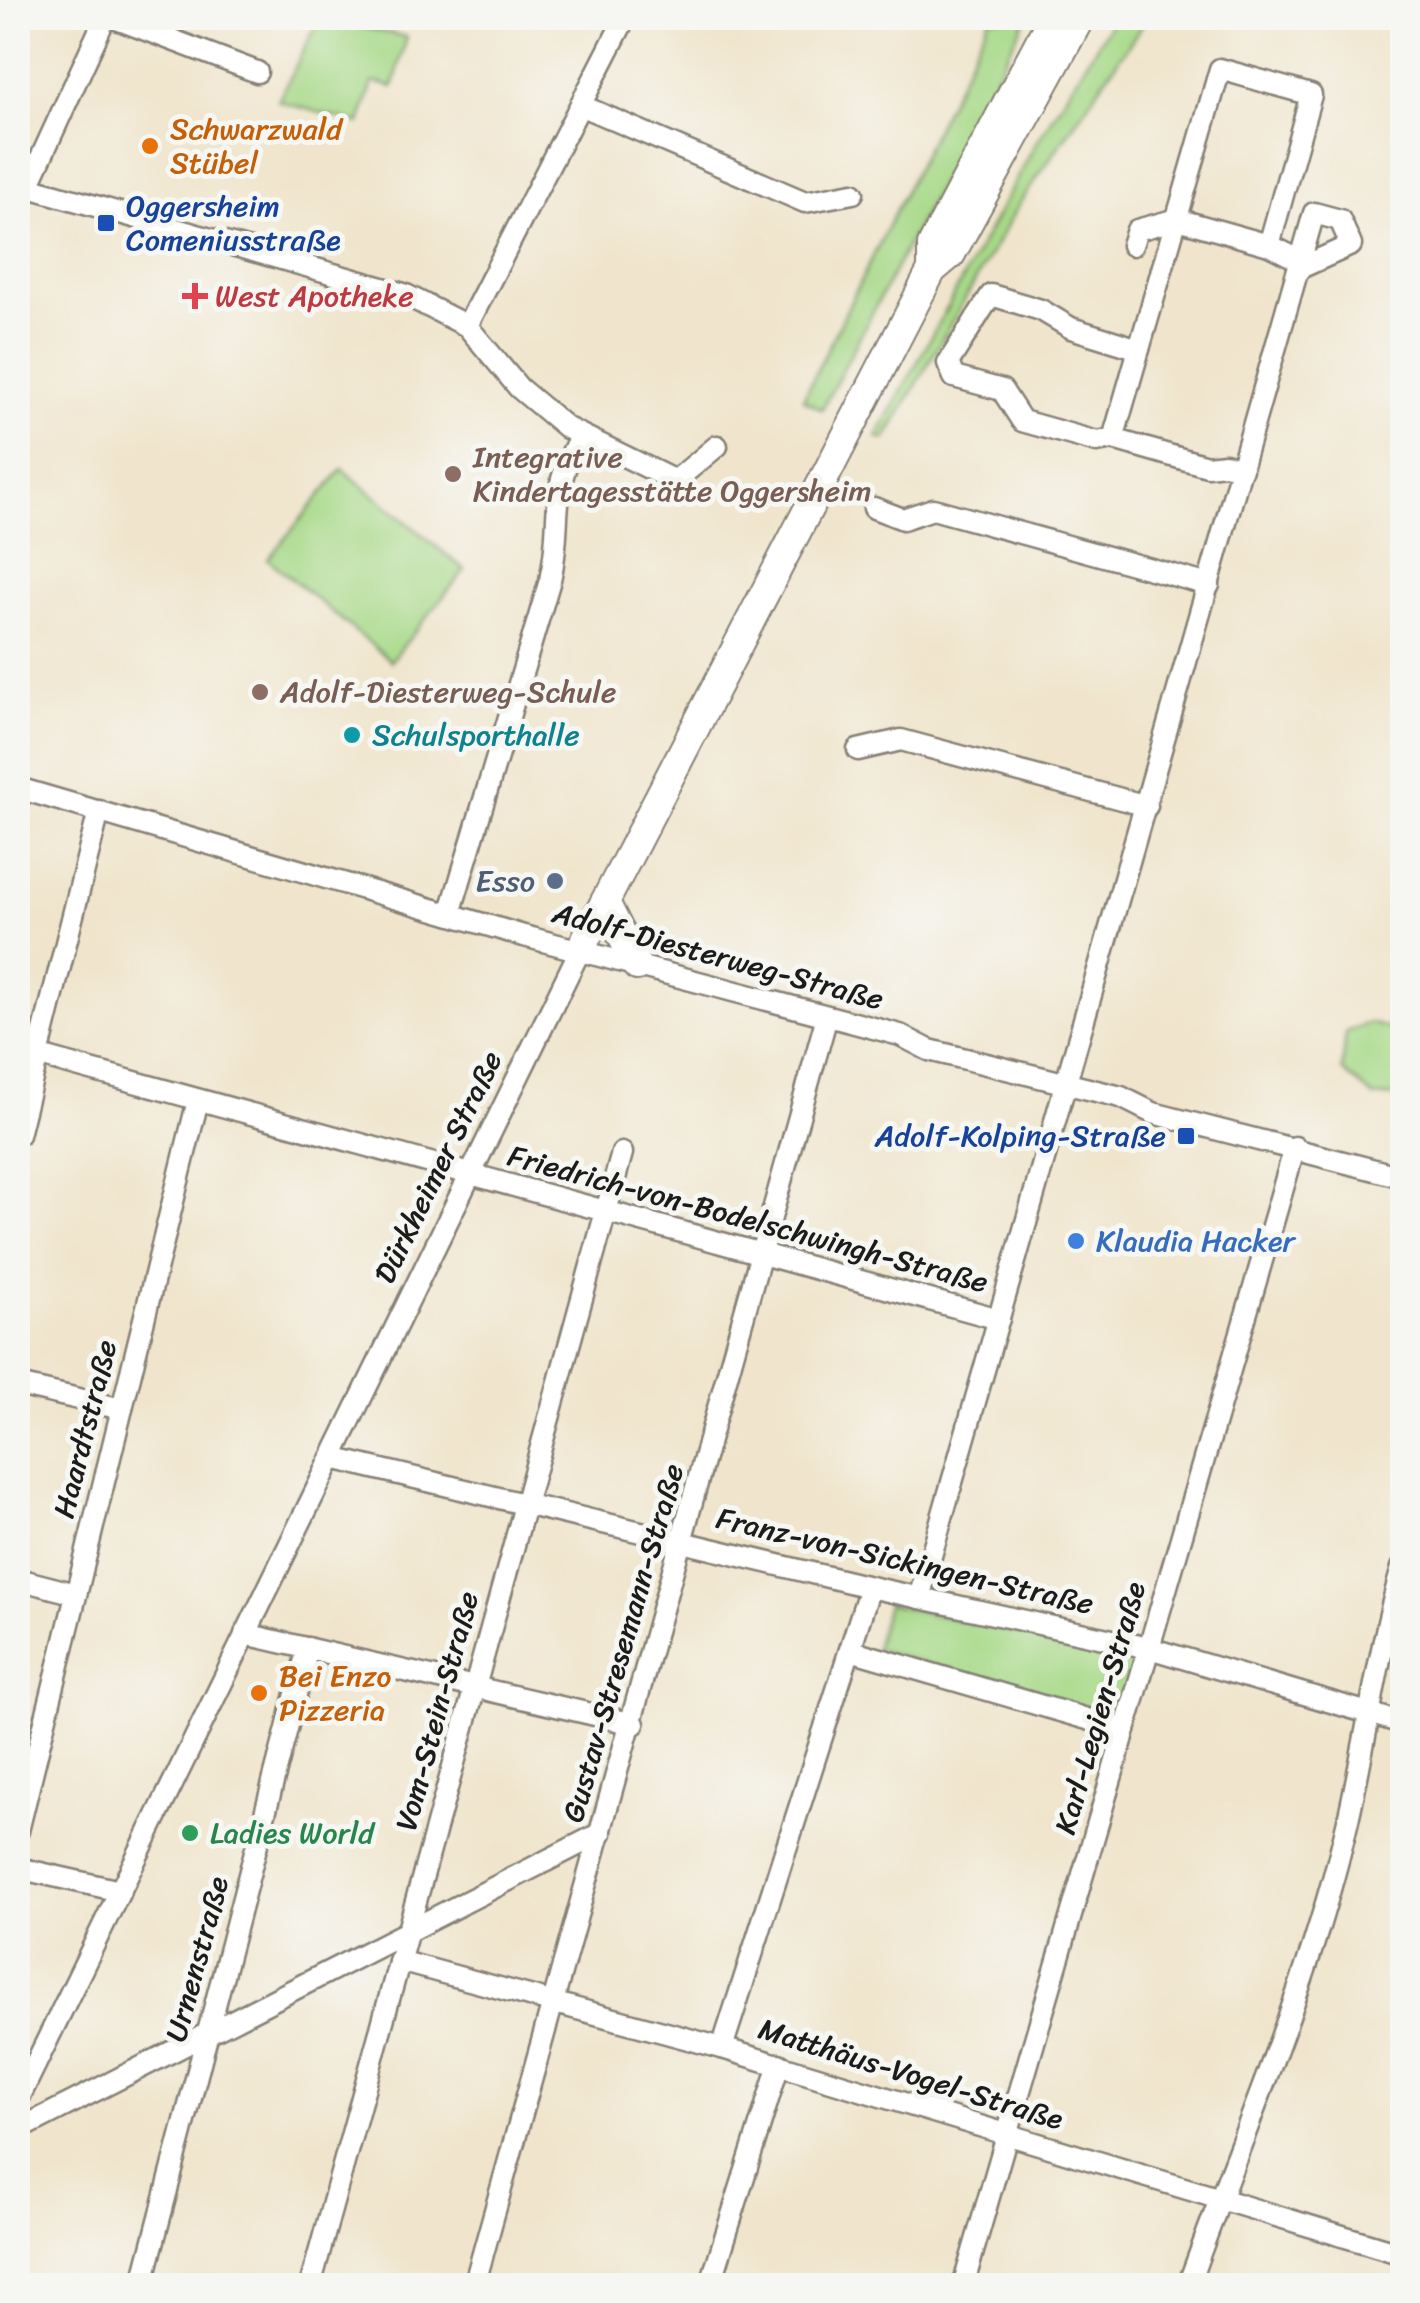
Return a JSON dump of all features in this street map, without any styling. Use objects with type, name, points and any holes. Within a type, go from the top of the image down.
[{"type":"street","points":[[104,18],[23,185],[404,294],[467,326],[529,397],[581,436],[675,481],[717,446]]},
{"type":"street","points":[[114,18],[257,72]]},
{"type":"street","points":[[467,326],[625,18]]},
{"type":"street","name":"Dürkheimer Straße","points":[[932,270],[932,245],[1052,18]]},
{"type":"street","name":"Dürkheimer Straße","points":[[18,2100],[604,902],[932,270],[951,254],[1080,18]]},
{"type":"street","points":[[919,1598],[1209,585],[1226,463],[1283,257],[1311,96],[1220,69],[1113,439]]},
{"type":"street","points":[[582,106],[805,202],[853,193]]},
{"type":"street","points":[[1132,244],[1137,230],[1177,219],[1283,257]]},
{"type":"street","points":[[1140,348],[1071,328],[1041,310],[991,295],[948,363],[954,376],[1002,390],[1022,421],[1096,442],[1113,439],[1207,466],[1226,463]]},
{"type":"street","points":[[450,914],[550,580],[557,552],[556,490],[562,467],[581,436]]},
{"type":"street","points":[[874,508],[904,518],[933,509],[1209,585]]},
{"type":"street","points":[[858,750],[901,740],[1147,806]]},
{"type":"street","name":"Adolf-Diesterweg-Straße","points":[[18,788],[450,914],[828,1016],[982,1064],[1010,1066],[1121,1096],[1153,1113],[1402,1177]]},
{"type":"street","points":[[18,1135],[27,1053],[98,811]]},
{"type":"street","points":[[604,902],[638,966]]},
{"type":"street","name":"Gustav-Stresemann-Straße","points":[[474,2286],[634,1724],[828,1016]]},
{"type":"street","name":"Friedrich-von-Bodelschwingh-Straße","points":[[27,1053],[1000,1319]]},
{"type":"street","name":"Haardtstraße","points":[[18,1831],[198,1100]]},
{"type":"street","name":"Karl-Legien-Straße","points":[[963,2286],[1294,1147]]},
{"type":"street","name":"Vom-Stein-Straße","points":[[310,2286],[622,1153]]},
{"type":"street","points":[[18,1384],[122,1409]]},
{"type":"street","name":"Franz-von-Sickingen-Straße","points":[[332,1458],[870,1587],[1149,1648],[1402,1723]]},
{"type":"street","points":[[1188,2286],[1282,2044],[1348,1820],[1367,1712],[1402,1568]]},
{"type":"street","points":[[18,1579],[76,1594]]},
{"type":"street","points":[[722,2048],[870,1587]]},
{"type":"street","points":[[246,1634],[634,1724]]},
{"type":"street","name":"Urnenstraße","points":[[142,2286],[308,1648]]},
{"type":"street","points":[[850,1650],[1125,1730]]},
{"type":"street","points":[[18,2130],[600,1833]]},
{"type":"street","points":[[18,1868],[120,1891]]},
{"type":"street","name":"Matthäus-Vogel-Straße","points":[[399,1961],[779,2064],[1402,2254]]},
{"type":"street","points":[[710,2286],[779,2064]]},
{"type":"green space","points":[[320,18],[407,37],[393,87],[373,82],[360,124],[278,101]]},
{"type":"green space","points":[[990,18],[1026,18],[822,409],[803,399]]},
{"type":"green space","points":[[1114,18],[1147,18],[1019,204],[885,440],[877,437],[1036,143]]},
{"type":"green space","points":[[342,469],[465,570],[391,661],[268,559]]},
{"type":"green space","points":[[1369,1023],[1402,1032],[1402,1091],[1396,1096],[1374,1097],[1342,1071],[1346,1032]]},
{"type":"green space","points":[[887,1604],[1138,1660],[1121,1720],[875,1649]]},
{"type":"place","name":"Schwarzwald Stübel","points":[[150,146]]},
{"type":"place","name":"Oggersheim Comeniusstraße","points":[[106,223]]},
{"type":"place","name":"West Apotheke","points":[[195,296]]},
{"type":"place","name":"Integrative Kindertagesstätte Oggersheim","points":[[453,474]]},
{"type":"place","name":"Adolf-Diesterweg-Schule","points":[[260,692]]},
{"type":"place","name":"Schulsporthalle","points":[[352,735]]},
{"type":"place","name":"Esso","points":[[555,881]]},
{"type":"place","name":"Adolf-Kolping-Straße","points":[[1186,1136]]},
{"type":"place","name":"Klaudia Hacker","points":[[1076,1241]]},
{"type":"place","name":"Bei Enzo Pizzeria","points":[[259,1693]]},
{"type":"place","name":"Ladies World","points":[[190,1833]]}]
